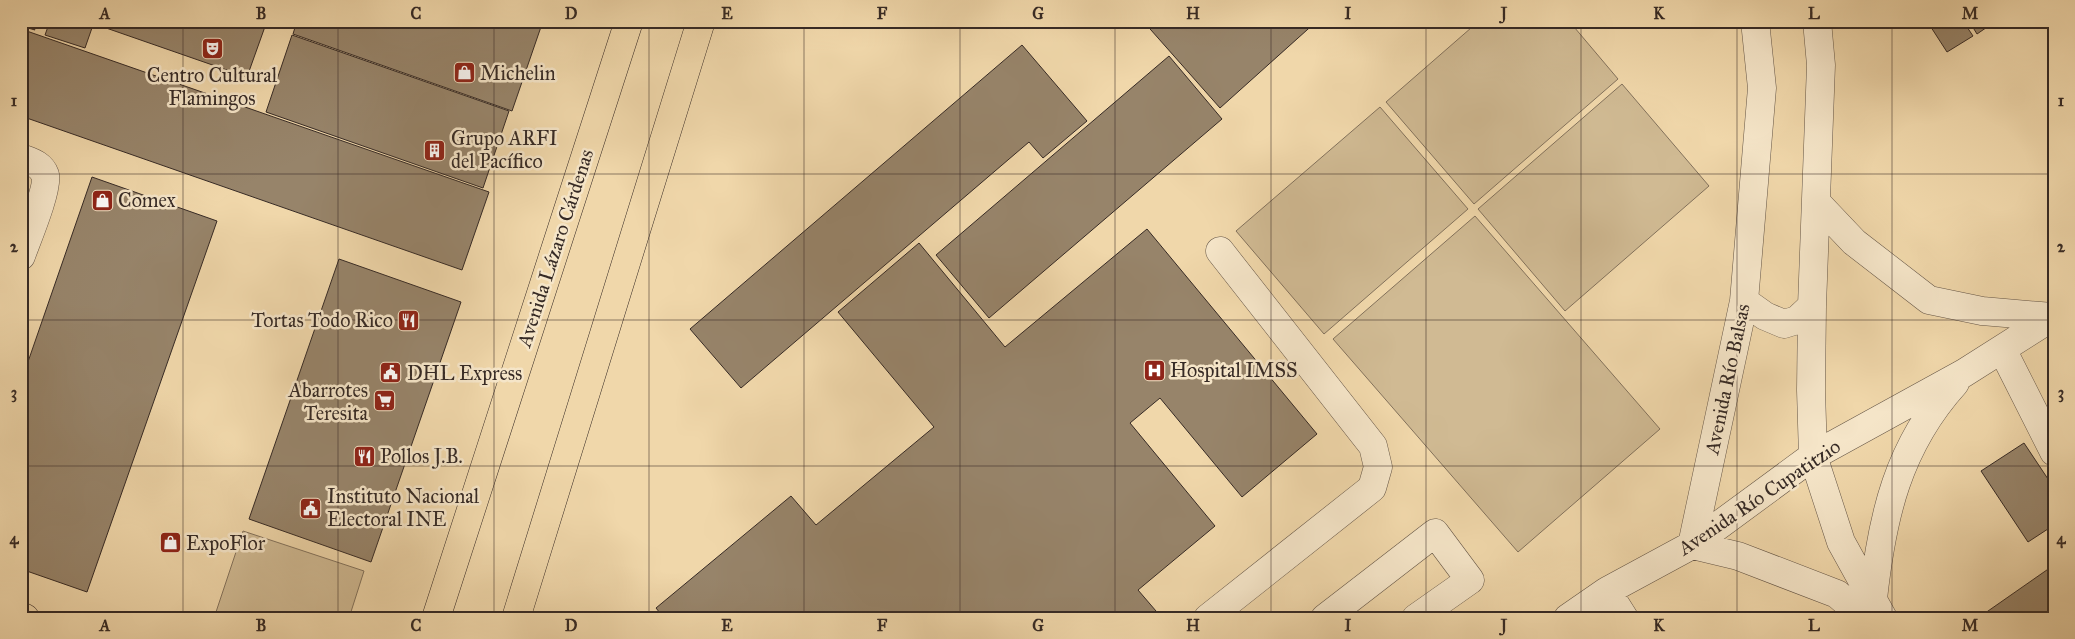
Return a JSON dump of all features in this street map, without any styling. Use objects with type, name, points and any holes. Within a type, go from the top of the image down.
[{"type":"main road","name":"Avenida Lázaro Cárdenas","points":[[436,618],[629,21]]},
{"type":"main road","points":[[516,618],[701,21]]},
{"type":"street","name":"Avenida Río Balsas","points":[[1692,545],[1744,301],[1762,88],[1755,21]]},
{"type":"street","points":[[1817,21],[1821,64],[1812,306],[1811,390],[1813,456],[1841,542],[1874,611]]},
{"type":"street","points":[[21,158],[38,164],[46,176],[45,189],[21,256]]},
{"type":"street","points":[[1817,203],[1854,242],[1929,300],[1982,311],[2053,317]]},
{"type":"street","points":[[1208,618],[1372,488],[1378,467],[1373,446],[1220,251]]},
{"type":"street","points":[[1744,301],[1765,316],[1784,324],[1797,320],[1812,306]]},
{"type":"street","name":"Avenida Río Cupatitzio","points":[[1568,618],[1607,592],[1692,545],[1813,456],[1964,373],[2053,317]]},
{"type":"street","points":[[2002,349],[2054,452]]},
{"type":"street","points":[[1874,611],[1878,557],[1885,516],[1894,485],[1907,454],[1925,424],[1944,395],[1964,373]]},
{"type":"street","points":[[1325,618],[1435,533],[1470,580],[1416,618]]},
{"type":"street","points":[[1692,545],[1738,556],[1837,594],[1874,611]]},
{"type":"street","points":[[1607,592],[1624,618]]},
{"type":"shaded area","points":[[1479,21],[1569,21],[1618,79],[1474,204],[1386,102]]},
{"type":"shaded area","points":[[1622,84],[1709,186],[1565,311],[1478,209]]},
{"type":"shaded area","points":[[1380,107],[1468,209],[1324,334],[1236,231]]},
{"type":"shaded area","points":[[1475,216],[1660,429],[1518,552],[1333,339]]},
{"type":"shaded area","points":[[243,531],[364,571],[349,618],[214,618]]},
{"type":"building","points":[[21,21],[30,21],[35,30],[21,26]]},
{"type":"building","points":[[50,21],[83,21],[93,25],[85,48],[45,35]]},
{"type":"building","name":"Centro Cultural Flamingos","points":[[86,21],[267,21],[247,77]]},
{"type":"building","name":"Michelin","points":[[297,21],[543,21],[512,111],[293,34]]},
{"type":"building","points":[[1143,21],[1317,21],[1220,108]]},
{"type":"building","points":[[1927,21],[1963,21],[1973,36],[1947,52]]},
{"type":"building","points":[[1969,21],[1996,21],[1977,34]]},
{"type":"building","points":[[21,29],[489,192],[462,270],[21,116]]},
{"type":"building","name":"Grupo ARFI del Pacífico","points":[[292,35],[509,111],[483,188],[266,112]]},
{"type":"building","points":[[1022,45],[1087,121],[1043,158],[1029,142],[741,388],[690,329]]},
{"type":"building","points":[[1169,56],[1222,119],[989,318],[936,255]]},
{"type":"building","points":[[92,177],[217,221],[87,592],[21,569],[21,382]]},
{"type":"building","points":[[1147,229],[1317,434],[1242,497],[1160,398],[1130,423],[1215,526],[1138,590],[1162,618],[664,618],[656,608],[791,496],[816,525],[934,427],[838,312],[919,243],[1005,347]]},
{"type":"building","points":[[339,259],[461,302],[371,562],[249,519]]},
{"type":"building","points":[[2024,443],[2054,488],[2054,525],[2028,542],[1981,471]]},
{"type":"building","points":[[2054,565],[2054,618],[1978,618]]},
{"type":"place","name":"Centro Cultural Flamingos","points":[[212,49]]},
{"type":"place","name":"Michelin","points":[[464,73]]},
{"type":"place","name":"Grupo ARFI del Pacífico","points":[[435,150]]},
{"type":"place","name":"Comex","points":[[102,200]]},
{"type":"place","name":"Tortas Todo Rico","points":[[409,320]]},
{"type":"place","name":"Hospital IMSS","points":[[1154,370]]},
{"type":"place","name":"DHL Express","points":[[391,373]]},
{"type":"place","name":"Abarrotes Teresita","points":[[384,401]]},
{"type":"place","name":"Pollos J.B.","points":[[364,456]]},
{"type":"place","name":"Instituto Nacional Electoral INE","points":[[311,508]]},
{"type":"place","name":"ExpoFlor","points":[[170,543]]}]
